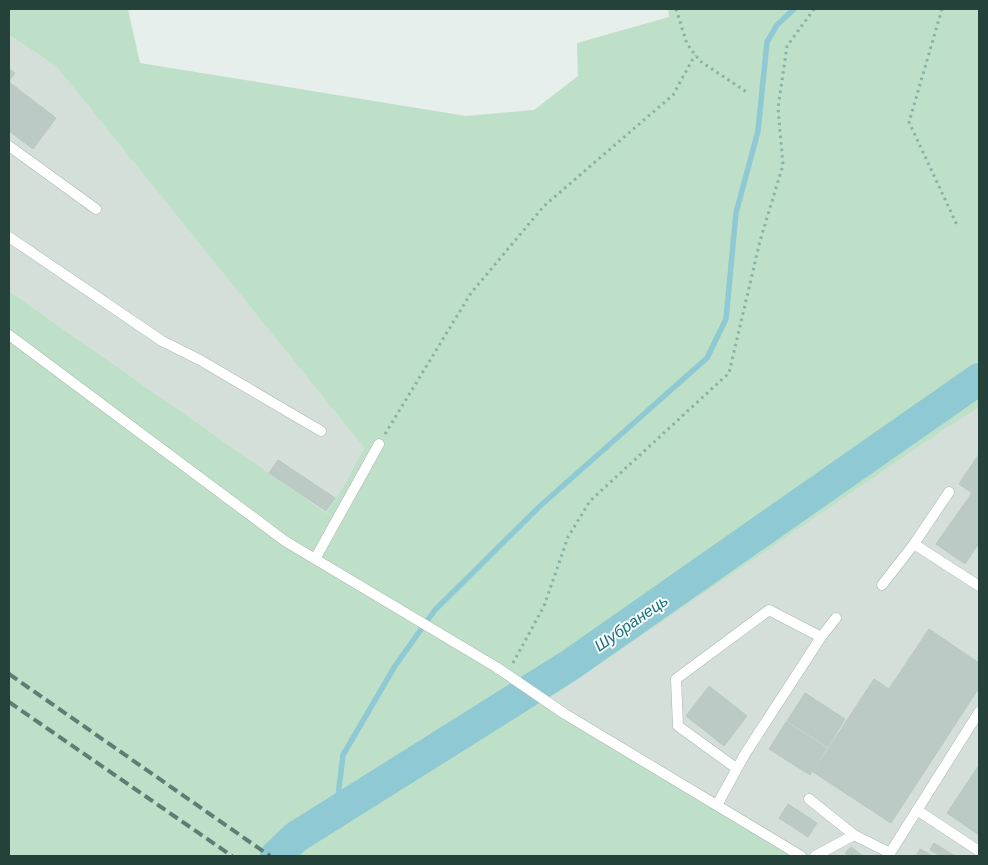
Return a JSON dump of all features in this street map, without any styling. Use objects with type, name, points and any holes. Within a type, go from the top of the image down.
[{"type":"lane","points":[[9,146],[96,209]]},
{"type":"lane","points":[[9,237],[162,341],[200,360],[321,431]]},
{"type":"lane","points":[[9,335],[278,536],[496,667],[565,714],[801,856]]},
{"type":"lane","points":[[315,559],[379,444]]},
{"type":"lane","points":[[882,585],[914,544],[948,492]]},
{"type":"lane","points":[[914,544],[979,586]]},
{"type":"lane","points":[[736,768],[678,726],[676,679],[769,610],[821,637]]},
{"type":"lane","points":[[717,805],[736,768],[821,637],[836,618]]},
{"type":"lane","points":[[809,799],[854,835],[890,853],[979,712]]},
{"type":"lane","points":[[917,810],[979,851]]},
{"type":"lane","points":[[815,856],[854,835]]},
{"type":"path","points":[[676,9],[686,44],[700,61],[748,93]]},
{"type":"path","points":[[507,674],[544,606],[568,537],[590,501],[729,373],[760,241],[783,165],[778,108],[786,46],[814,9]]},
{"type":"path","points":[[942,9],[909,122],[957,225]]},
{"type":"path","points":[[379,444],[471,293],[544,206],[673,95],[695,55]]},
{"type":"shaded area","points":[[9,35],[56,66],[364,448],[343,487],[326,513],[9,291]]},
{"type":"shaded area","points":[[979,406],[979,856],[812,856],[590,725],[549,698]]},
{"type":"green space","points":[[9,9],[128,9],[140,63],[466,116],[534,110],[578,76],[577,43],[669,17],[668,9],[979,9],[979,407],[550,698],[590,725],[812,856],[9,856],[9,291],[326,513],[343,487],[364,448],[56,66],[9,35]]},
{"type":"building","points":[[9,69],[15,73],[10,80],[9,79]]},
{"type":"building","points":[[9,82],[56,118],[33,149],[9,131]]},
{"type":"building","points":[[979,454],[979,543],[965,564],[936,544],[972,493],[959,484]]},
{"type":"building","points":[[278,460],[335,498],[326,511],[269,473]]},
{"type":"building","points":[[929,629],[979,663],[979,688],[891,823],[813,772],[874,679],[889,689]]},
{"type":"building","points":[[709,686],[747,716],[724,746],[686,716]]},
{"type":"building","points":[[805,693],[845,719],[828,747],[787,721]]},
{"type":"building","points":[[786,722],[827,748],[810,775],[769,749]]},
{"type":"building","points":[[979,765],[979,835],[947,813]]},
{"type":"building","points":[[788,804],[817,823],[808,837],[779,818]]},
{"type":"building","points":[[934,843],[955,856],[940,856],[930,850]]},
{"type":"building","points":[[851,847],[863,856],[849,856],[845,853]]},
{"type":"building","points":[[920,849],[933,856],[916,856]]},
{"type":"waterway","points":[[336,812],[343,755],[395,666],[435,610],[539,507],[707,358],[726,319],[736,213],[758,131],[767,42],[777,25],[794,9]]},
{"type":"waterway","name":"Шубранець","points":[[276,856],[296,837],[570,665],[979,379]]},
{"type":"railway","points":[[9,674],[270,856]]},
{"type":"railway","points":[[9,702],[232,856]]}]
